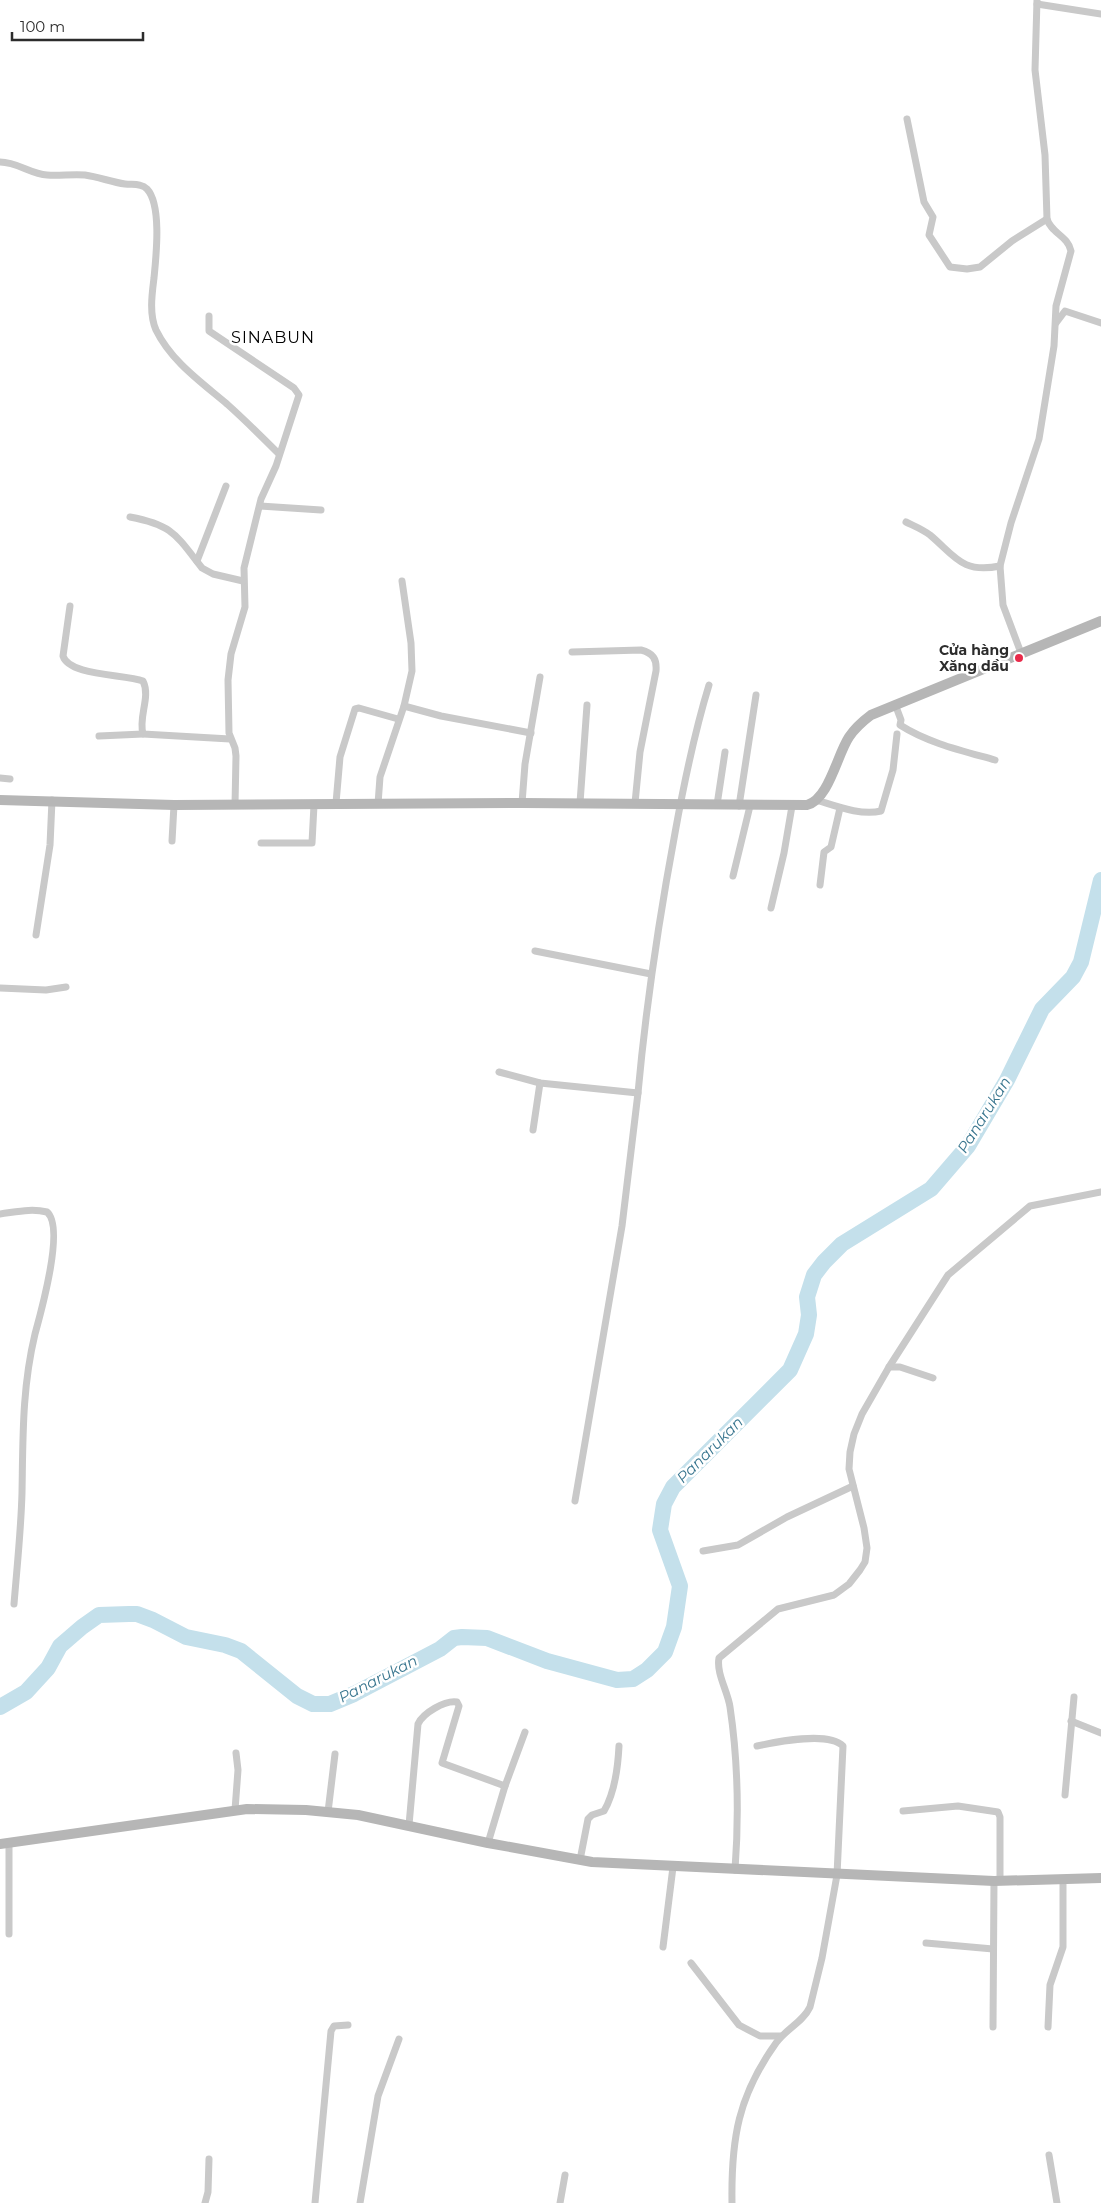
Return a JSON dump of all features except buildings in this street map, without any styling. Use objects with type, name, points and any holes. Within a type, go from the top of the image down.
[{"type":"street","points":[[1021,653],[1003,605],[1000,566],[1011,523],[1039,439],[1054,346],[1054,325],[1059,293],[1071,251],[1066,241],[1050,226],[1047,218],[1045,155],[1034,63],[1037,2],[1101,14]]},
{"type":"street","points":[[907,119],[924,202],[933,217],[929,235],[949,267],[967,269],[980,267],[1012,241],[1047,218]]},
{"type":"street","points":[[0,162],[14,164],[44,175],[101,177],[127,185],[139,184],[147,189],[152,196],[156,210],[152,306],[156,329],[181,363],[200,383],[226,403],[279,454]]},
{"type":"street","points":[[1054,325],[1064,311],[1101,323]]},
{"type":"street","points":[[209,316],[209,331],[298,392],[297,405],[260,506],[244,568],[243,581],[246,595],[228,668],[228,720],[230,739],[236,748],[235,804]]},
{"type":"street","points":[[197,561],[226,486]]},
{"type":"street","points":[[260,506],[321,510]]},
{"type":"street","points":[[130,517],[154,521],[172,531],[208,572],[243,581]]},
{"type":"street","points":[[906,522],[929,535],[946,552],[960,561],[981,569],[1000,566]]},
{"type":"street","points":[[378,804],[380,777],[410,685],[412,656],[402,581]]},
{"type":"street","points":[[70,606],[63,656],[64,661],[69,665],[86,670],[143,682],[146,690],[143,734]]},
{"type":"street","points":[[0,800],[174,805],[522,802],[739,806],[810,804],[816,800],[825,788],[853,731],[871,715],[1101,621]]},
{"type":"street","points":[[572,652],[641,650],[650,653],[654,658],[655,677],[640,752],[635,803]]},
{"type":"street","points":[[522,802],[540,677]]},
{"type":"street","points":[[575,1501],[622,1226],[651,974],[689,756],[709,685]]},
{"type":"street","points":[[739,806],[756,696]]},
{"type":"street","points":[[895,704],[901,720],[900,725],[908,730],[936,743],[995,760]]},
{"type":"street","points":[[580,803],[587,705]]},
{"type":"street","points":[[404,706],[441,716],[531,732]]},
{"type":"street","points":[[336,803],[340,757],[355,709],[359,708],[398,719]]},
{"type":"street","points":[[99,736],[143,734],[230,739]]},
{"type":"street","points":[[816,800],[840,808],[868,812],[881,811],[893,770],[897,734]]},
{"type":"street","points":[[717,805],[725,752]]},
{"type":"street","points":[[0,778],[10,779]]},
{"type":"street","points":[[36,935],[50,845],[52,800]]},
{"type":"street","points":[[172,841],[174,805]]},
{"type":"street","points":[[261,843],[312,843],[314,805]]},
{"type":"street","points":[[733,876],[750,806]]},
{"type":"street","points":[[771,908],[792,806]]},
{"type":"street","points":[[820,885],[824,852],[831,847],[840,808]]},
{"type":"street","points":[[535,950],[651,974]]},
{"type":"street","points":[[0,988],[46,990],[66,987]]},
{"type":"street","points":[[499,1072],[540,1084],[638,1092]]},
{"type":"street","points":[[533,1130],[540,1084]]},
{"type":"street","points":[[735,1870],[738,1835],[736,1767],[730,1706],[718,1660],[722,1654],[778,1609],[834,1595],[856,1576],[864,1562],[866,1548],[864,1528],[853,1486],[849,1460],[854,1434],[862,1414],[889,1367],[948,1275],[1022,1212],[1039,1203],[1101,1192]]},
{"type":"street","points":[[0,1214],[40,1210],[47,1212],[53,1221],[53,1240],[48,1279],[28,1361],[24,1391],[22,1495],[14,1604]]},
{"type":"street","points":[[889,1367],[900,1367],[932,1378]]},
{"type":"street","points":[[703,1551],[738,1546],[787,1517],[853,1486]]},
{"type":"street","points":[[1065,1795],[1074,1697]]},
{"type":"street","points":[[409,1825],[418,1724],[422,1716],[450,1702],[457,1702],[459,1706],[442,1763],[505,1786]]},
{"type":"street","points":[[1071,1721],[1101,1733]]},
{"type":"street","points":[[488,1843],[505,1786],[525,1732]]},
{"type":"street","points":[[732,2203],[733,2144],[739,2117],[748,2094],[771,2050],[781,2036],[807,2014],[810,2007],[822,1958],[837,1875],[843,1746],[836,1742],[806,1739],[757,1746]]},
{"type":"street","points":[[580,1860],[588,1819],[604,1811],[607,1804],[618,1760],[619,1746]]},
{"type":"street","points":[[235,1810],[238,1770],[236,1753]]},
{"type":"street","points":[[328,1812],[335,1754]]},
{"type":"street","points":[[903,1811],[958,1806],[998,1812],[1000,1817],[993,1949],[993,2027]]},
{"type":"street","points":[[9,1934],[4,1843],[247,1809],[358,1815],[488,1843],[580,1860],[673,1867],[997,1881],[1101,1878]]},
{"type":"street","points":[[663,1947],[673,1867]]},
{"type":"street","points":[[1048,2027],[1050,1985],[1063,1947],[1063,1880]]},
{"type":"street","points":[[926,1943],[993,1949]]},
{"type":"street","points":[[691,1963],[739,2025],[760,2036],[781,2036]]},
{"type":"street","points":[[315,2203],[331,2031],[334,2026],[348,2025]]},
{"type":"street","points":[[360,2203],[378,2096],[400,2039]]},
{"type":"street","points":[[1049,2154],[1057,2203]]},
{"type":"street","points":[[205,2203],[208,2192],[209,2159]]},
{"type":"street","points":[[560,2203],[565,2175]]},
{"type":"waterway","name":"Panarukan","points":[[0,1707],[26,1692],[48,1668],[60,1646],[99,1615],[137,1614],[186,1637],[225,1645],[241,1651],[297,1696],[313,1704],[330,1704],[354,1694],[440,1649],[454,1638],[462,1637],[487,1638],[547,1661],[617,1680],[633,1679],[647,1670],[665,1652],[674,1627],[680,1586],[660,1530],[664,1504],[673,1487],[790,1370],[806,1334],[809,1315],[807,1297],[814,1275],[824,1262],[842,1244],[931,1189],[968,1146],[1007,1080],[1042,1009],[1073,977],[1081,962],[1101,880]]},
{"type":"place","name":"Cửa hàng Xăng dầu","points":[[1019,658]]},
{"type":"district","name":"SINABUN","points":[[273,337]]}]
